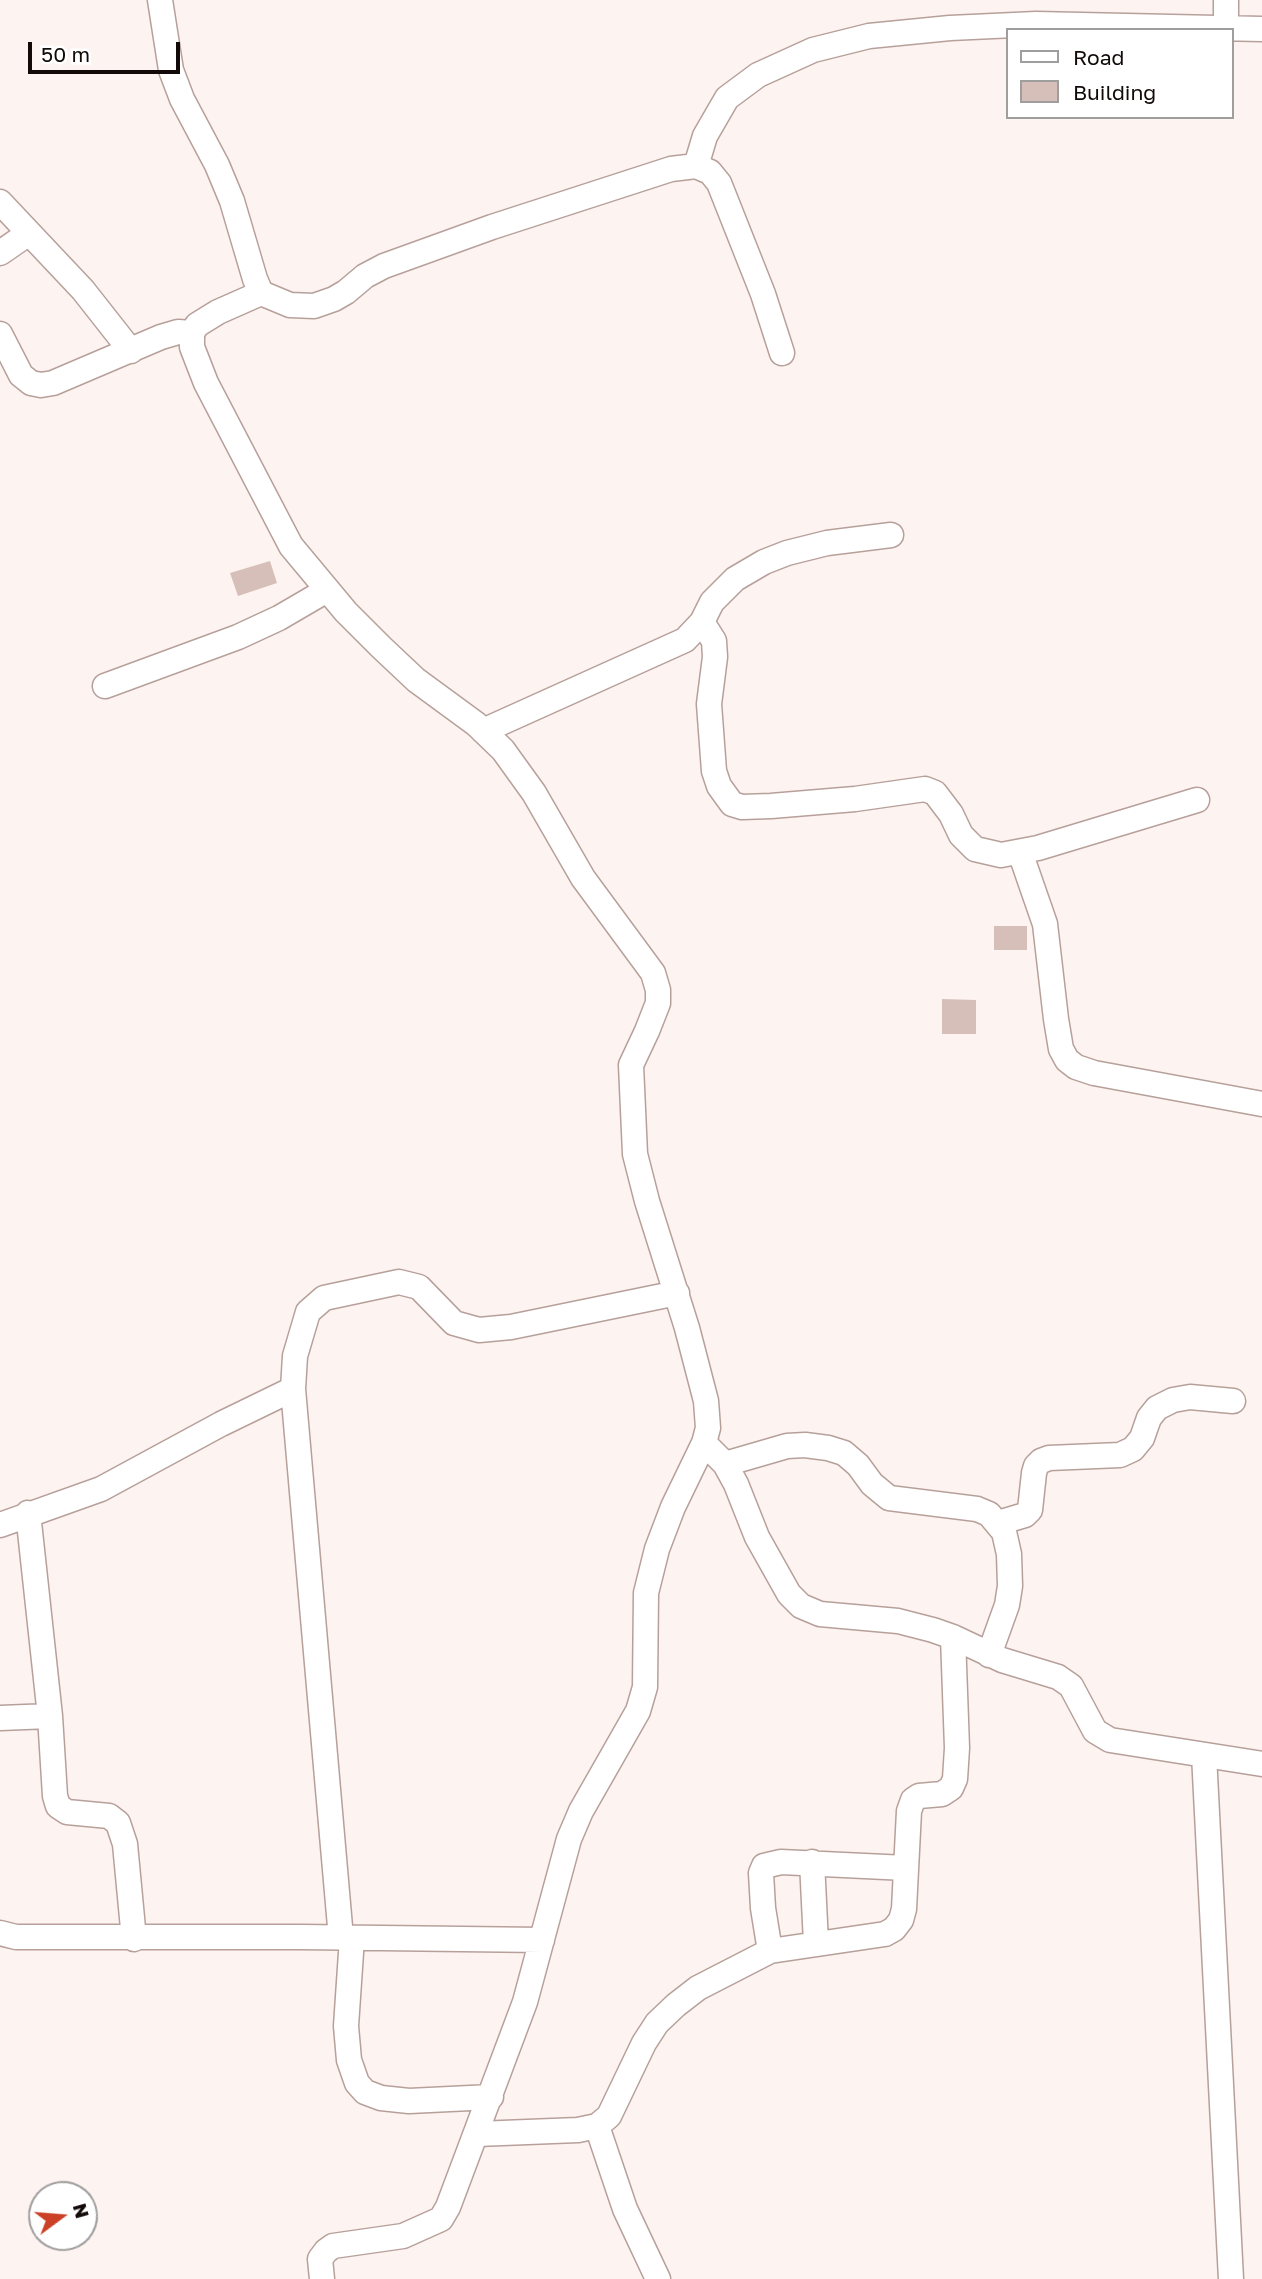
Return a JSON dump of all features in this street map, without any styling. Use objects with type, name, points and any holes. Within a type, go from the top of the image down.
[{"type":"street","points":[[160,0],[171,70],[182,99],[217,165],[232,201],[261,293],[290,305],[314,306],[334,299],[365,276],[384,266],[492,227],[671,169],[696,166],[710,172],[719,183],[782,353]]},
{"type":"street","points":[[1226,0],[1226,28]]},
{"type":"street","points":[[696,166],[705,136],[727,98],[758,75],[813,50],[869,36],[950,28],[1036,24],[1188,28]]},
{"type":"street","points":[[1234,29],[1262,29]]},
{"type":"street","points":[[0,202],[83,290],[131,351]]},
{"type":"street","points":[[0,253],[29,233]]},
{"type":"street","points":[[261,293],[218,312],[197,325],[192,334],[192,347],[206,383],[291,546],[346,612],[416,680],[483,731],[503,750],[534,793],[583,878],[653,973],[658,990],[657,1003],[648,1031],[631,1065],[635,1154],[706,1401],[708,1428],[704,1443],[673,1507],[648,1582],[645,1604],[645,1686],[638,1711],[581,1811],[569,1839],[525,2002],[448,2207],[441,2219],[403,2236],[333,2246],[326,2250],[320,2259],[322,2279]]},
{"type":"street","points":[[0,334],[21,375],[31,383],[41,385],[53,383],[161,337],[178,332],[192,334]]},
{"type":"street","points":[[483,731],[685,640],[702,622],[712,602],[735,579],[764,562],[827,543],[891,535]]},
{"type":"street","points":[[105,686],[238,637],[279,618],[327,590]]},
{"type":"street","points":[[702,622],[714,641],[715,657],[709,704],[715,771],[719,786],[732,804],[742,807],[771,806],[855,799],[925,789],[935,793],[961,835],[975,849],[1001,855],[1020,852],[1197,800]]},
{"type":"street","points":[[1020,852],[1045,924],[1056,1019],[1061,1049],[1067,1060],[1076,1068],[1094,1073],[1262,1104]]},
{"type":"street","points":[[491,2097],[410,2101],[381,2098],[365,2092],[357,2083],[349,2060],[346,2026],[346,1938],[293,1389],[295,1356],[308,1312],[324,1297],[400,1282],[419,1287],[454,1323],[479,1331],[511,1327],[677,1293]]},
{"type":"street","points":[[0,1525],[101,1489],[221,1424],[293,1389]]},
{"type":"street","points":[[998,1523],[1025,1515],[1030,1510],[1034,1473],[1041,1461],[1049,1458],[1120,1455],[1133,1449],[1142,1438],[1149,1418],[1157,1408],[1173,1400],[1190,1397],[1233,1401]]},
{"type":"street","points":[[704,1443],[725,1464],[757,1537],[789,1594],[801,1606],[820,1614],[898,1620],[953,1637],[989,1655],[1058,1677],[1071,1686],[1095,1731],[1110,1740],[1262,1764]]},
{"type":"street","points":[[725,1464],[787,1446],[828,1448],[844,1453],[858,1465],[872,1484],[890,1498],[977,1508],[989,1514],[1004,1532],[1009,1554],[1010,1586],[1007,1605],[989,1655]]},
{"type":"street","points":[[28,1513],[58,1806],[67,1812],[109,1816],[118,1823],[125,1844],[134,1939]]},
{"type":"street","points":[[477,2134],[578,2130],[597,2126],[609,2116],[644,2043],[657,2023],[676,2004],[698,1988],[770,1951],[885,1934],[894,1929],[901,1920],[904,1909],[909,1811],[913,1800],[919,1796],[942,1794],[951,1788],[955,1779],[957,1748],[953,1637]]},
{"type":"street","points":[[0,1718],[50,1716]]},
{"type":"street","points":[[1204,1755],[1231,2279]]},
{"type":"street","points":[[770,1951],[761,1873],[770,1863],[812,1862],[906,1868]]},
{"type":"street","points":[[812,1862],[816,1943]]},
{"type":"street","points":[[0,1933],[16,1937],[134,1939],[542,1940]]},
{"type":"street","points":[[597,2126],[625,2209],[658,2279]]},
{"type":"building","points":[[270,561],[277,583],[238,596],[230,573]]},
{"type":"building","points":[[994,926],[1027,926],[1027,950],[994,950]]},
{"type":"building","points":[[942,999],[976,1000],[976,1034],[942,1034]]}]
